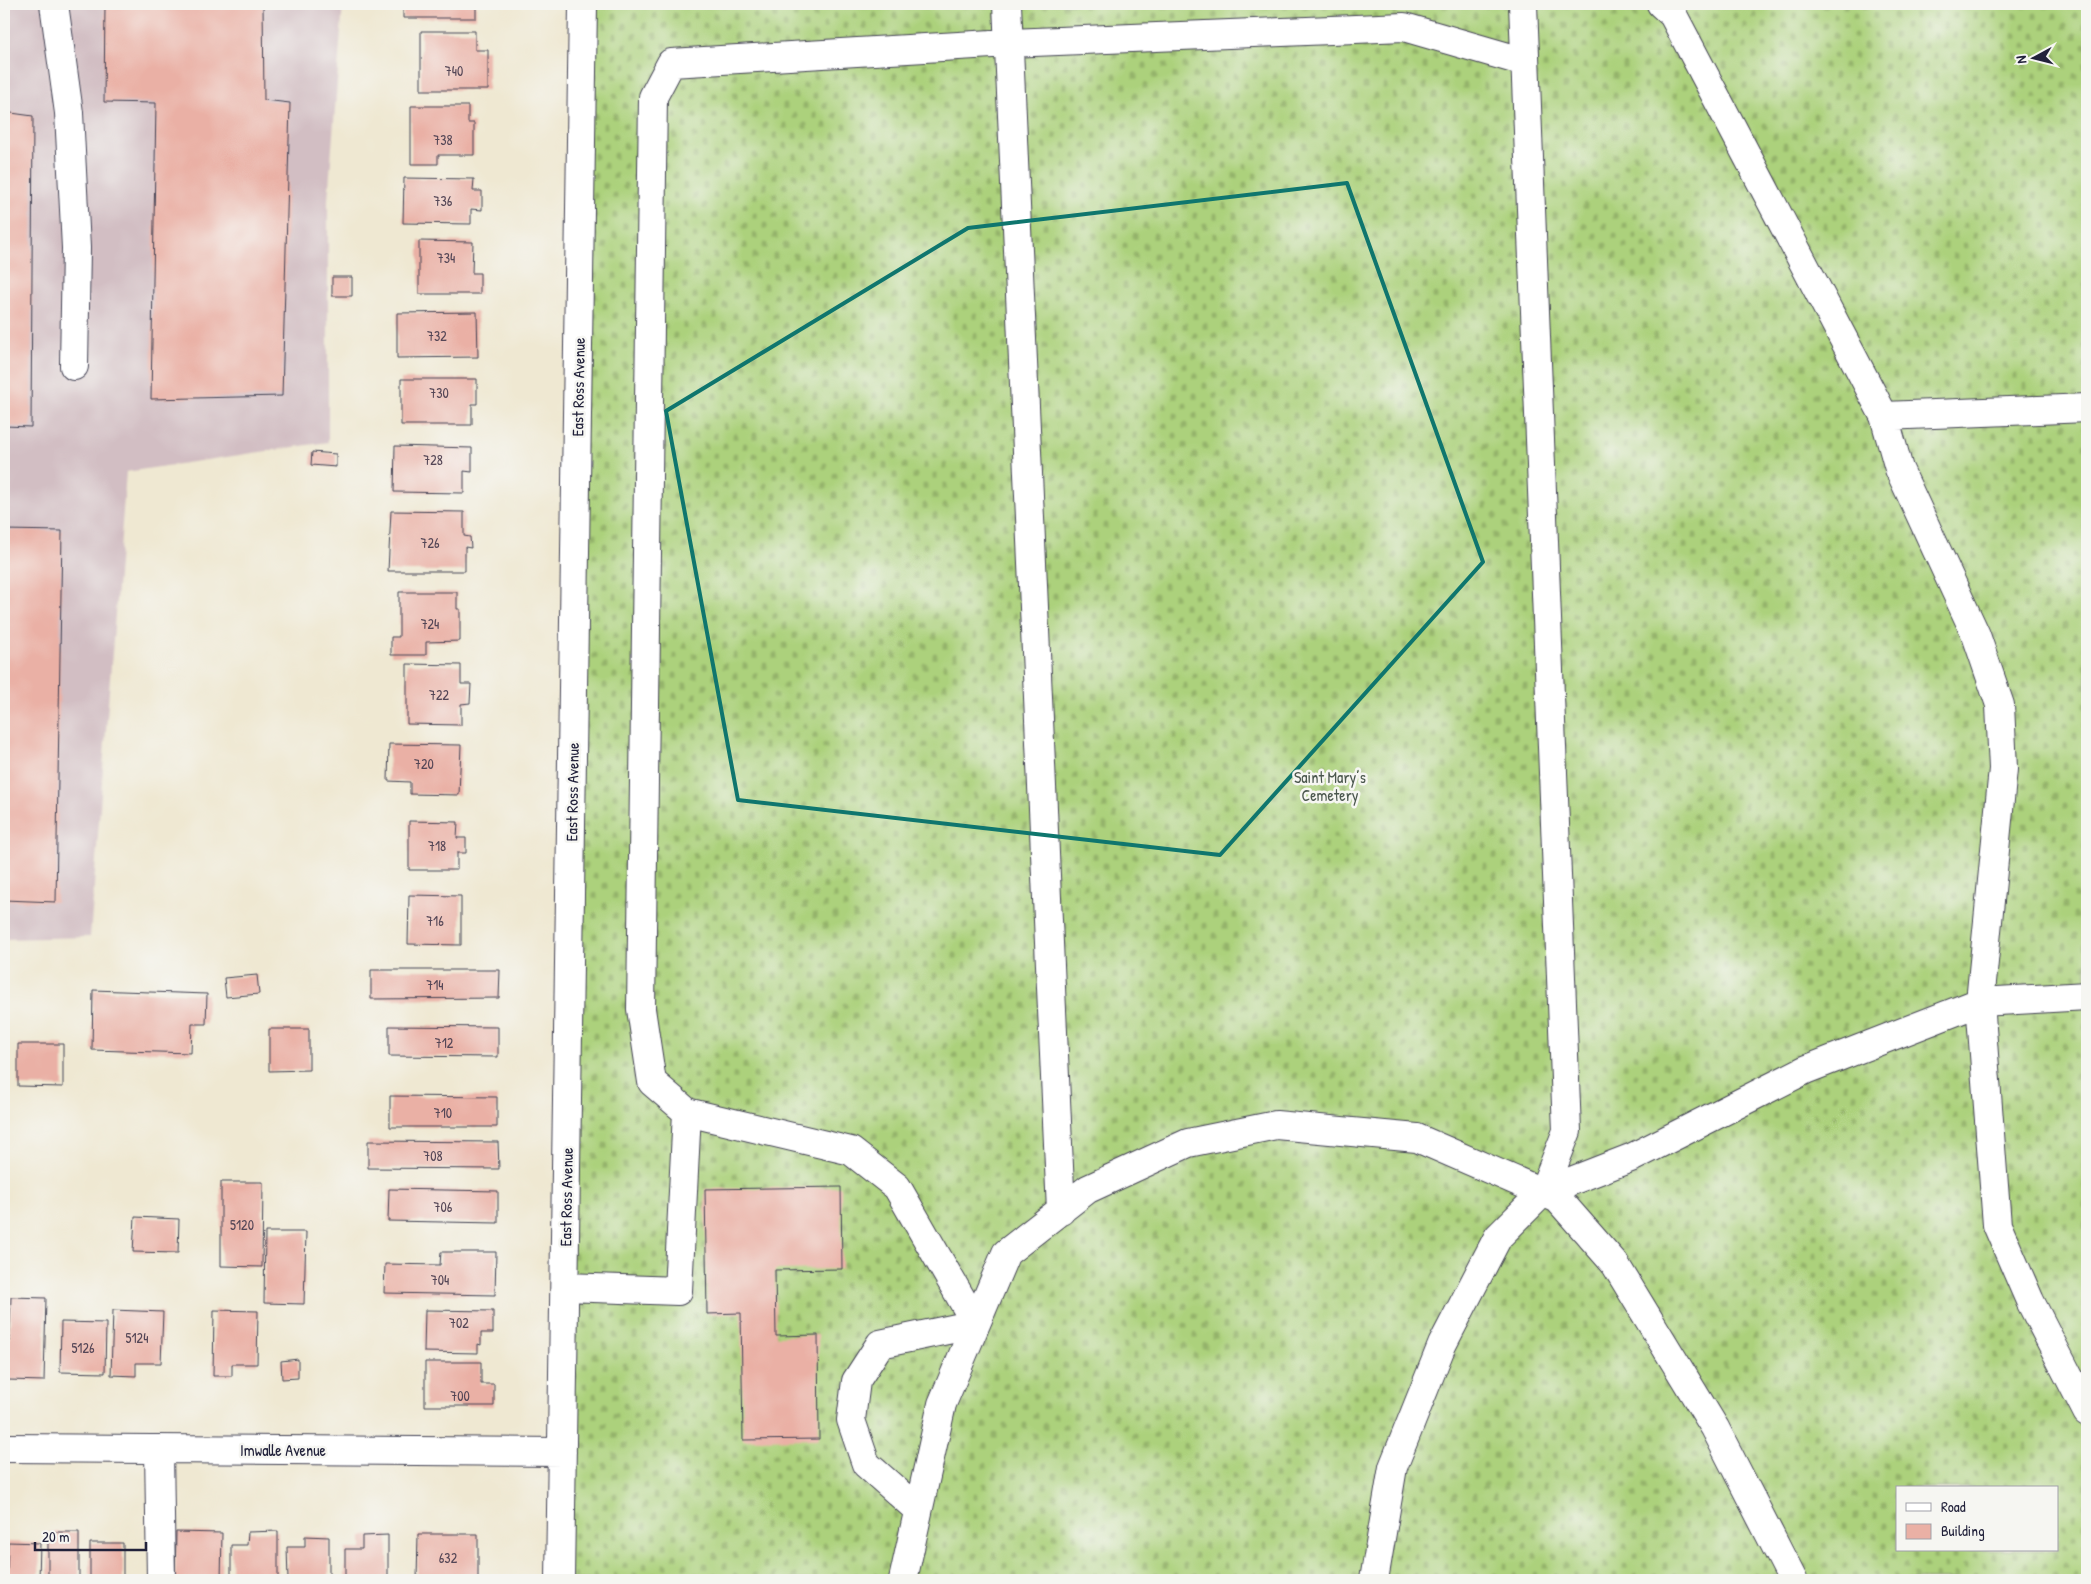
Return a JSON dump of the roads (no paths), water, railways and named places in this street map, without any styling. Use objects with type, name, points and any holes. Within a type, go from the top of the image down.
[{"type":"street","points":[[54,4],[69,113],[75,228],[74,366]]},
{"type":"street","name":"East Ross Avenue","points":[[560,1580],[584,4]]},
{"type":"street","points":[[1007,4],[1061,1211]]},
{"type":"street","points":[[1374,1580],[1393,1467],[1442,1345],[1498,1237],[1543,1192],[1568,1130],[1522,4]]},
{"type":"street","points":[[1661,4],[1673,15],[1884,416],[1899,469],[1976,635],[2000,705],[2003,769],[1980,1002],[1997,1225],[2030,1301],[2087,1412]]},
{"type":"street","points":[[976,1324],[897,1187],[851,1151],[687,1112],[652,1082],[641,1008],[652,97],[671,63],[1009,43],[1404,27],[1525,62]]},
{"type":"street","points":[[1884,416],[2087,408]]},
{"type":"street","points":[[1543,1192],[1633,1157],[1805,1070],[1980,1002],[2087,996]]},
{"type":"street","points":[[564,1287],[678,1291],[687,1112]]},
{"type":"street","points":[[903,1580],[942,1404],[1006,1254],[1088,1189],[1188,1143],[1276,1125],[1417,1138],[1558,1199],[1615,1264],[1715,1428],[1793,1580]]},
{"type":"street","points":[[918,1510],[866,1464],[851,1420],[856,1381],[880,1344],[976,1324]]},
{"type":"street","name":"Imwalle Avenue","points":[[4,1448],[562,1452]]},
{"type":"street","points":[[159,1449],[161,1580]]},
{"type":"park label","name":"Saint Mary’s Cemetery","points":[[1330,786]]}]
